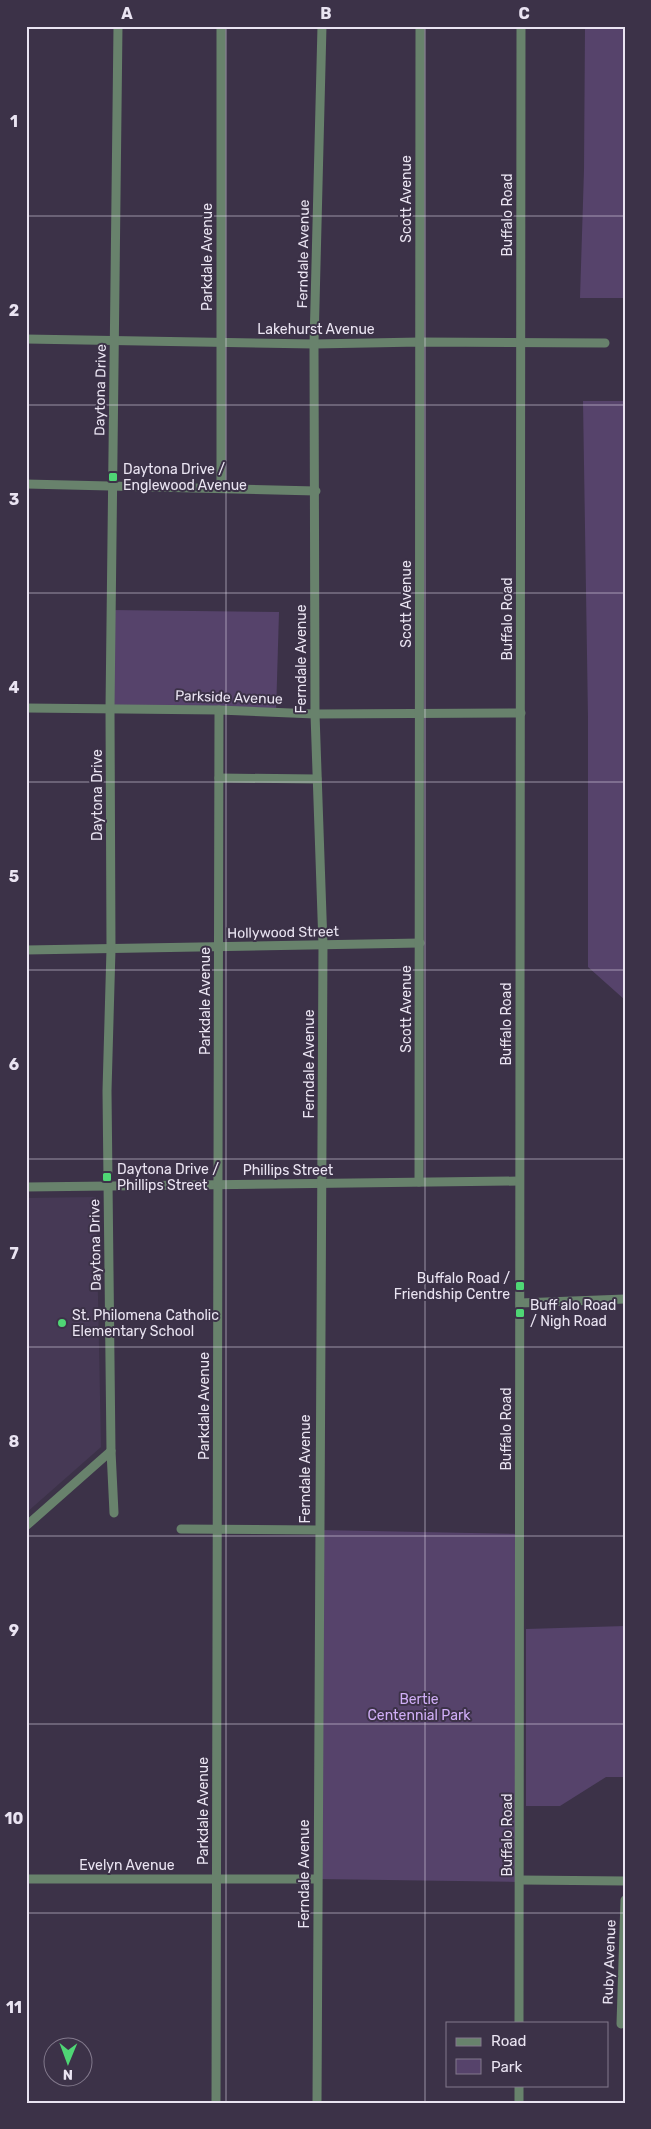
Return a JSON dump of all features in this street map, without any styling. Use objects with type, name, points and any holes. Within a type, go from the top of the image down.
[{"type":"street","name":"Daytona Drive","points":[[114,1513],[111,1451],[107,1090],[110,949],[110,709],[118,26]]},
{"type":"street","name":"Parkdale Avenue","points":[[221,26],[221,487]]},
{"type":"street","name":"Ferndale Avenue","points":[[317,2103],[318,1530],[323,945],[315,714],[316,491],[314,344],[322,26]]},
{"type":"street","name":"Scott Avenue","points":[[419,1182],[420,26]]},
{"type":"street","name":"Buffalo Road","points":[[519,2022],[521,1880],[519,1180],[521,26]]},
{"type":"street","name":"Lakehurst Avenue","points":[[26,339],[314,344],[420,342],[605,343]]},
{"type":"street","points":[[26,484],[221,487],[316,491]]},
{"type":"street","name":"Parkside Avenue","points":[[26,708],[219,710],[315,714],[520,713]]},
{"type":"street","name":"Parkdale Avenue","points":[[216,2103],[219,710]]},
{"type":"street","points":[[219,778],[317,779]]},
{"type":"street","name":"Hollywood Street","points":[[26,950],[420,943]]},
{"type":"street","name":"Phillips Street","points":[[26,1187],[519,1180]]},
{"type":"street","points":[[520,1303],[625,1299]]},
{"type":"street","points":[[26,1526],[111,1451]]},
{"type":"street","points":[[181,1529],[217,1531],[318,1530]]},
{"type":"street","name":"Evelyn Avenue","points":[[26,1879],[317,1879]]},
{"type":"street","points":[[521,1880],[625,1881]]},
{"type":"street","name":"Ruby Avenue","points":[[621,2024],[625,1900]]},
{"type":"street","points":[[519,2086],[519,2103]]},
{"type":"shaded area","name":"St. Philomena Catholic Elementary School","points":[[96,1197],[101,1447],[26,1513],[26,1198]]},
{"type":"green space","points":[[585,26],[625,26],[625,298],[580,298],[584,170]]},
{"type":"green space","points":[[583,401],[625,401],[625,1000],[588,967],[588,718]]},
{"type":"green space","points":[[111,610],[279,612],[276,713],[110,708]]},
{"type":"green space","name":"Bertie Centennial Park","points":[[319,1530],[521,1534],[520,1882],[317,1879]]},
{"type":"green space","points":[[625,1626],[625,1777],[606,1777],[560,1806],[526,1806],[526,1629]]},
{"type":"place","name":"Daytona Drive / Englewood Avenue","points":[[113,477]]},
{"type":"place","name":"Daytona Drive / Phillips Street","points":[[107,1177]]},
{"type":"place","name":"Buffalo Road / Friendship Centre","points":[[520,1286]]},
{"type":"place","name":"Buff alo Road / Nigh Road","points":[[520,1313]]},
{"type":"place","name":"St. Philomena Catholic Elementary School","points":[[62,1323]]}]
